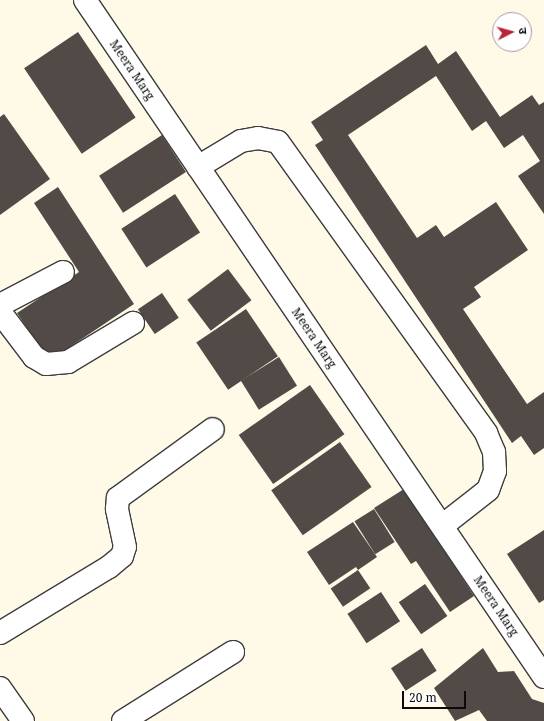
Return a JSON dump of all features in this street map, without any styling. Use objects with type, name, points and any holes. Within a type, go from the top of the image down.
[{"type":"street","name":"Meera Marg","points":[[85,0],[544,677]]},
{"type":"street","points":[[198,167],[241,141],[258,138],[278,142],[486,433],[494,452],[495,471],[488,490],[442,526]]},
{"type":"street","points":[[0,305],[63,272]]},
{"type":"street","points":[[0,312],[34,357],[46,364],[68,362],[133,323]]},
{"type":"street","points":[[0,633],[109,567],[122,556],[125,547],[117,509],[118,498],[213,429]]},
{"type":"street","points":[[123,721],[233,652]]},
{"type":"street","points":[[0,688],[23,721]]},
{"type":"building","points":[[78,32],[136,117],[82,154],[24,68]]},
{"type":"building","points":[[426,45],[438,64],[456,51],[500,117],[532,95],[539,105],[544,102],[544,214],[518,176],[540,161],[523,135],[504,148],[486,121],[472,131],[436,76],[348,135],[417,238],[436,225],[444,237],[496,202],[528,250],[474,287],[481,297],[463,309],[527,404],[544,392],[544,448],[534,455],[521,436],[512,443],[315,145],[323,140],[311,122]]},
{"type":"building","points":[[4,114],[50,179],[0,215],[0,117]]},
{"type":"building","points":[[162,135],[186,172],[123,213],[99,176]]},
{"type":"building","points":[[58,187],[134,304],[49,361],[17,313],[79,272],[34,203]]},
{"type":"building","points":[[175,194],[200,233],[146,267],[121,229]]},
{"type":"building","points":[[228,269],[251,300],[211,331],[187,300]]},
{"type":"building","points":[[162,293],[179,318],[155,334],[138,309]]},
{"type":"building","points":[[246,309],[278,356],[228,390],[196,343]]},
{"type":"building","points":[[279,357],[297,386],[259,410],[241,381]]},
{"type":"building","points":[[310,385],[344,434],[273,484],[239,435]]},
{"type":"building","points":[[340,442],[372,487],[303,535],[271,490]]},
{"type":"building","points":[[404,489],[474,596],[450,612],[416,561],[411,564],[374,508]]},
{"type":"building","points":[[374,509],[395,542],[375,554],[354,521]]},
{"type":"building","points":[[353,522],[377,557],[358,570],[356,567],[329,585],[307,552]]},
{"type":"building","points":[[544,530],[544,600],[539,603],[507,554]]},
{"type":"building","points":[[358,570],[370,588],[343,607],[331,588]]},
{"type":"building","points":[[425,584],[447,616],[421,634],[399,602]]},
{"type":"building","points":[[381,592],[400,621],[367,643],[347,614]]},
{"type":"building","points":[[422,648],[437,671],[406,691],[391,668]]},
{"type":"building","points":[[483,648],[498,672],[514,671],[532,699],[544,703],[544,721],[487,721],[479,710],[455,721],[434,688]]}]
